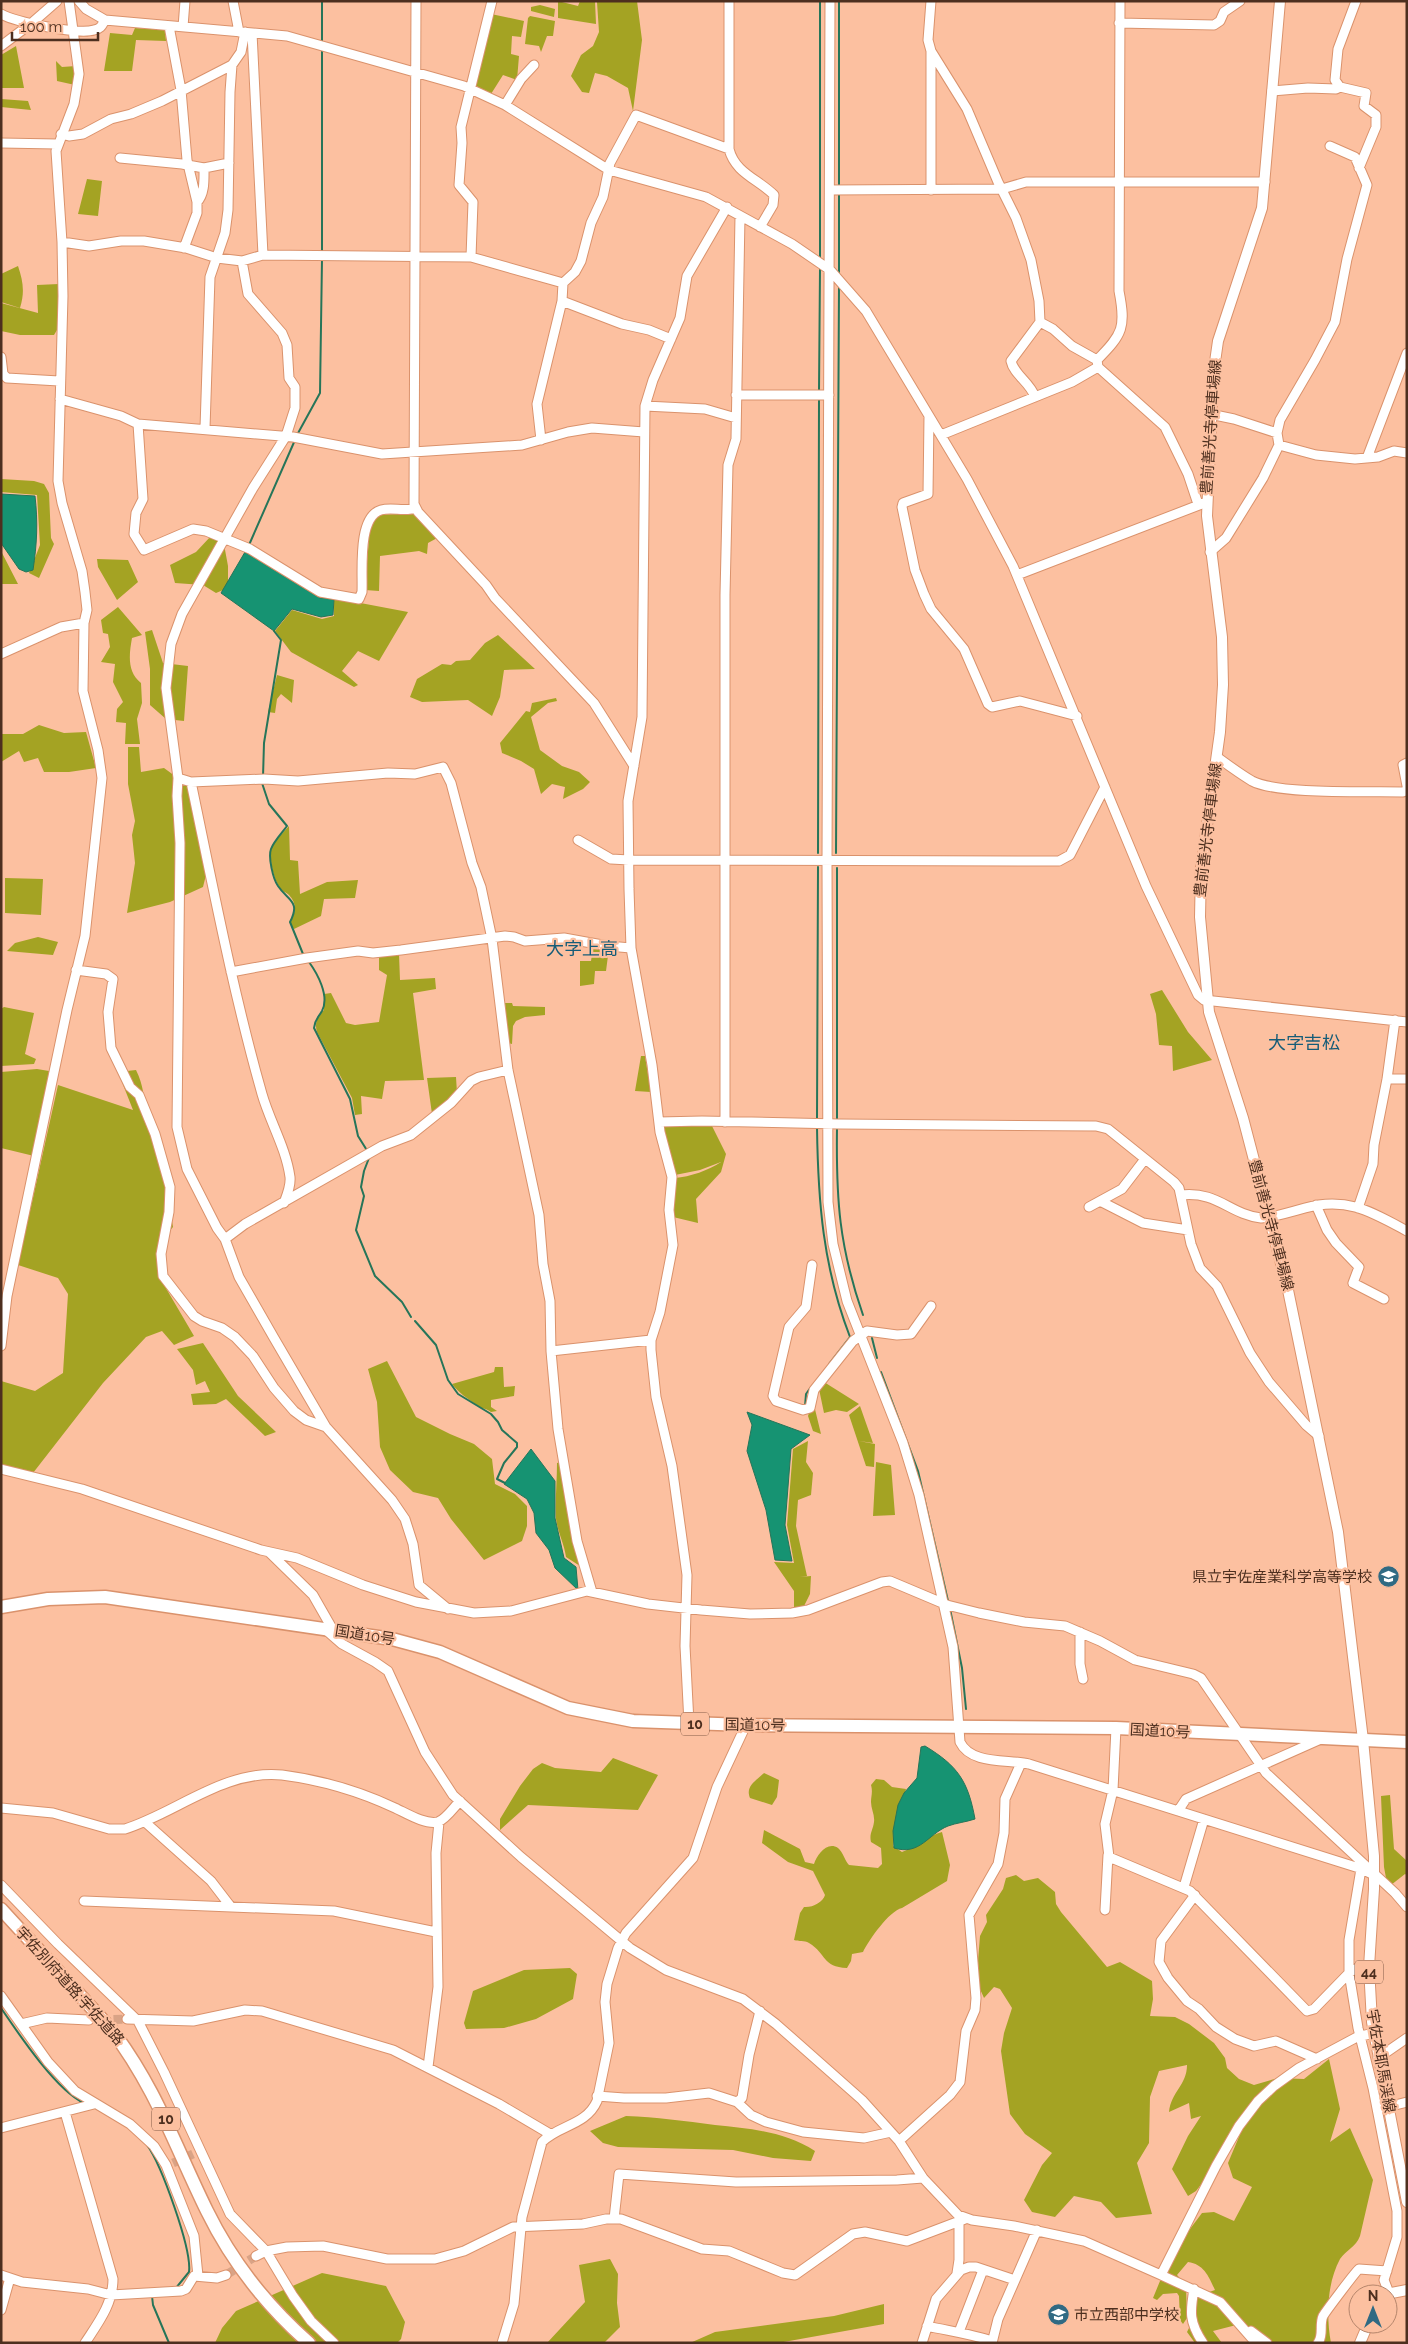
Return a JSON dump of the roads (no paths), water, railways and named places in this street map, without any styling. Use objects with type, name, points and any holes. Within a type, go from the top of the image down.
[{"type":"highway","name":"国道10号","points":[[1,1607],[48,1599],[105,1597],[392,1639],[430,1649],[546,1699],[580,1711],[633,1721],[746,1725],[1116,1728],[1407,1742]]},
{"type":"highway","name":"宇佐別府道路;宇佐道路","points":[[1,1909],[92,2007],[126,2048],[157,2101],[207,2210],[225,2244],[263,2296],[309,2343]]},
{"type":"main road","name":"豊前善光寺停車場線","points":[[1280,1],[1262,208],[1254,237],[1218,341],[1210,414],[1202,503],[1220,618],[1223,657],[1222,715],[1199,902],[1207,1001],[1212,1023],[1238,1101],[1270,1216],[1320,1436],[1338,1532],[1363,1740]]},
{"type":"main road","name":"宇佐本耶馬渓線","points":[[1363,1740],[1374,1875],[1369,1967],[1374,2033],[1383,2108],[1407,2202]]},
{"type":"street","points":[[1,46],[57,1]]},
{"type":"street","points":[[1,1346],[7,1296],[88,916],[102,778],[98,750],[83,691],[84,623],[87,610],[82,571],[62,503],[58,480],[59,382],[63,296],[62,242],[56,174],[57,144],[74,104],[78,86],[77,52],[72,32],[69,1]]},
{"type":"street","points":[[79,1],[86,9],[105,20],[287,36],[471,89],[505,105],[608,170],[706,197],[792,244],[829,271],[866,311],[941,435],[990,522],[1017,575],[1146,886],[1178,955],[1203,1000],[1407,1022]]},
{"type":"street","points":[[183,27],[185,1]]},
{"type":"street","points":[[233,1],[245,32],[263,255]]},
{"type":"street","points":[[416,1],[416,508],[486,585],[495,598],[594,703],[634,766]]},
{"type":"street","points":[[470,257],[473,202],[459,185],[462,143],[461,127],[492,1]]},
{"type":"street","points":[[729,1],[729,149],[736,164],[744,173],[774,195],[773,205],[760,227]]},
{"type":"street","points":[[830,1],[836,190],[822,395],[827,861],[827,1175],[830,1225],[843,1287],[860,1336],[903,1443],[915,1481],[947,1605],[955,1664],[958,1728],[962,1745],[971,1755],[1021,1762],[1362,1869],[1374,1875]]},
{"type":"street","points":[[931,1],[928,40],[931,51],[931,190]]},
{"type":"street","points":[[941,435],[1072,382],[1097,364],[1112,345],[1123,323],[1119,291],[1120,1]]},
{"type":"street","points":[[1119,23],[1214,25],[1220,21],[1224,12],[1240,1]]},
{"type":"street","points":[[1356,1],[1338,49],[1335,80],[1340,86],[1366,93],[1364,106],[1376,116],[1376,128],[1359,168]]},
{"type":"street","points":[[1,14],[72,32],[94,31],[101,27],[105,20]]},
{"type":"street","points":[[169,26],[181,90],[188,165],[197,202],[197,213],[184,248]]},
{"type":"street","points":[[61,134],[69,136],[83,134],[111,119],[131,114],[232,65],[241,52],[245,32]]},
{"type":"street","points":[[931,51],[967,109],[1016,218],[1031,260],[1039,301],[1040,322],[1012,361],[1016,371],[1026,381],[1035,397]]},
{"type":"street","points":[[205,428],[210,277],[217,258],[228,210],[232,65]]},
{"type":"street","points":[[505,105],[521,79],[534,65]]},
{"type":"street","points":[[1272,91],[1308,88],[1336,89],[1340,86]]},
{"type":"street","points":[[542,440],[537,404],[562,301],[563,283],[575,272],[581,261],[591,223],[603,197],[610,162],[636,116],[729,149]]},
{"type":"street","points":[[1,143],[57,144]]},
{"type":"street","points":[[1210,552],[1221,544],[1229,534],[1263,478],[1279,444],[1277,433],[1280,420],[1320,352],[1335,322],[1347,259],[1367,185],[1355,157],[1330,146]]},
{"type":"street","points":[[120,158],[204,168],[229,163]]},
{"type":"street","points":[[197,202],[201,199],[204,187],[204,168]]},
{"type":"street","points":[[836,190],[1002,189],[1026,182],[1265,182]]},
{"type":"street","points":[[690,1723],[685,1646],[687,1575],[677,1499],[656,1398],[651,1340],[660,1312],[673,1245],[669,1210],[672,1177],[659,1122],[652,1065],[631,948],[628,801],[642,717],[645,406],[648,392],[680,318],[687,276],[727,208]]},
{"type":"street","points":[[726,1122],[725,595],[728,465],[736,439],[740,216]]},
{"type":"street","points":[[62,242],[89,246],[121,241],[144,241],[184,248],[217,258],[242,261],[263,255],[470,257],[563,283]]},
{"type":"street","points":[[242,261],[248,294],[282,334],[287,344],[289,378],[295,387],[295,408],[292,437],[226,538],[182,614],[169,654],[166,688],[178,778],[180,853],[177,1127],[187,1170],[217,1228],[225,1239],[239,1278],[326,1427],[392,1500],[405,1519],[413,1544],[418,1585],[448,1609]]},
{"type":"street","points":[[562,301],[622,324],[650,330],[671,339]]},
{"type":"street","points":[[1017,575],[1202,503],[1165,427],[1097,364],[1053,329],[1040,322]]},
{"type":"street","points":[[1367,458],[1407,353]]},
{"type":"street","points":[[1,357],[3,374],[7,378],[59,382]]},
{"type":"street","points":[[736,395],[822,395]]},
{"type":"street","points":[[60,399],[121,416],[138,424],[205,428],[292,437],[382,454],[522,445],[568,432],[592,428],[644,432]]},
{"type":"street","points":[[645,406],[705,409],[736,418]]},
{"type":"street","points":[[1210,414],[1234,419],[1277,433]]},
{"type":"street","points":[[929,416],[928,494],[906,501],[902,507],[915,570],[931,609],[964,648],[988,704],[992,707],[1020,702],[1077,716]]},
{"type":"street","points":[[138,424],[143,500],[136,513],[134,534],[144,550],[193,530],[206,531],[248,548],[320,592],[359,599],[362,592],[365,530],[369,520],[376,513],[384,510],[416,508]]},
{"type":"street","points":[[1279,444],[1316,455],[1355,459],[1378,457],[1394,451],[1407,453]]},
{"type":"street","points":[[1,654],[61,627],[84,623]]},
{"type":"street","points":[[1217,757],[1252,781],[1292,790],[1406,791],[1403,765],[1407,763]]},
{"type":"street","points":[[178,778],[191,782],[264,779],[298,780],[388,772],[415,774],[443,767],[450,783],[470,857],[481,887],[492,940],[508,1070],[539,1215],[543,1264],[550,1301],[551,1351],[558,1429],[577,1541],[592,1592]]},
{"type":"street","points":[[191,782],[231,972],[262,1096],[286,1162],[290,1183],[284,1203]]},
{"type":"street","points":[[578,840],[611,859],[629,860],[1060,861],[1070,854],[1105,787]]},
{"type":"street","points":[[231,972],[358,951],[401,950],[514,937],[525,942],[564,938],[631,948]]},
{"type":"street","points":[[76,970],[106,974],[113,979],[108,1012],[111,1048],[130,1087],[139,1095],[155,1134],[170,1187],[169,1212],[160,1254],[163,1276],[194,1316],[222,1328],[244,1346],[289,1407],[306,1420],[326,1427]]},
{"type":"street","points":[[1358,1208],[1373,1164],[1374,1145],[1387,1079],[1394,1020]]},
{"type":"street","points":[[225,1239],[245,1224],[382,1146],[411,1135],[445,1109],[471,1082],[479,1077],[508,1070]]},
{"type":"street","points":[[1387,1079],[1407,1079]]},
{"type":"street","points":[[659,1122],[1100,1126],[1111,1130],[1174,1182],[1181,1195],[1188,1230],[1200,1268],[1217,1286],[1250,1353],[1269,1382],[1306,1426],[1320,1436]]},
{"type":"street","points":[[1089,1207],[1122,1189],[1145,1159]]},
{"type":"street","points":[[1181,1195],[1208,1196],[1252,1216],[1264,1218],[1336,1202],[1358,1208],[1407,1231]]},
{"type":"street","points":[[1100,1201],[1143,1223],[1188,1230]]},
{"type":"street","points":[[1316,1205],[1327,1230],[1336,1244],[1359,1267],[1353,1283],[1384,1300]]},
{"type":"street","points":[[812,1265],[806,1307],[792,1323],[787,1334],[774,1399],[803,1410],[810,1408],[814,1390],[860,1336],[867,1331],[897,1335],[911,1334],[931,1306]]},
{"type":"street","points":[[551,1351],[651,1340]]},
{"type":"street","points":[[1,1469],[82,1489],[268,1552],[298,1558],[363,1585],[416,1602],[474,1613],[496,1613],[592,1592],[648,1604],[750,1614],[792,1613],[808,1610],[882,1582],[890,1582],[947,1605],[993,1617],[1058,1624],[1080,1632],[1135,1660],[1197,1676],[1261,1767],[1407,1906]]},
{"type":"street","points":[[268,1552],[313,1595],[329,1629],[342,1644],[388,1671],[433,1766],[460,1801],[521,1858],[621,1942],[662,1968],[737,1996],[760,2011],[844,2082],[899,2141],[923,2178],[962,2220],[957,2273]]},
{"type":"street","points":[[1080,1632],[1080,1664],[1083,1680]]},
{"type":"street","points":[[502,2343],[514,2304],[522,2226],[537,2156],[542,2142],[550,2134],[580,2121],[594,2108],[608,2043],[605,2002],[607,1984],[621,1942],[693,1858],[717,1786],[746,1725]]},
{"type":"street","points":[[1105,1910],[1108,1855],[1105,1824],[1114,1790],[1116,1728]]},
{"type":"street","points":[[1178,1811],[1186,1799],[1324,1738]]},
{"type":"street","points":[[899,2141],[950,2096],[960,2082],[966,2032],[975,2010],[976,1998],[969,1915],[998,1864],[1004,1833],[1005,1799],[1021,1762]]},
{"type":"street","points":[[1,1808],[53,1813],[108,1829],[125,1829],[239,1780],[273,1775],[334,1786],[368,1796],[417,1818],[439,1822]]},
{"type":"street","points":[[428,2067],[438,1987],[436,1853],[439,1822],[460,1801]]},
{"type":"street","points":[[1184,1887],[1204,1819]]},
{"type":"street","points":[[145,1822],[211,1881],[231,1907]]},
{"type":"street","points":[[1108,1855],[1111,1858],[1184,1887],[1195,1895],[1304,2010],[1310,2011],[1314,2009],[1349,1973],[1359,1968],[1369,1967]]},
{"type":"street","name":"44","points":[[1362,1869],[1349,1940],[1349,1973],[1360,2035],[1383,2108],[1398,2219],[1396,2241],[1385,2284]]},
{"type":"street","points":[[1,1885],[58,1944],[138,2021],[197,2152],[230,2214],[266,2251],[293,2296],[312,2321],[334,2343]]},
{"type":"street","points":[[1195,1895],[1161,1941],[1159,1962],[1168,1978],[1185,1999],[1199,2009],[1216,2027],[1235,2039],[1254,2046],[1276,2041],[1317,2059]]},
{"type":"street","points":[[84,1901],[334,1911],[436,1932]]},
{"type":"street","points":[[1,1996],[48,2062],[76,2091],[138,2130],[170,2164],[194,2236],[198,2276]]},
{"type":"street","points":[[127,2019],[138,2021],[194,2021],[246,2010],[262,2011],[392,2050],[428,2067],[550,2134]]},
{"type":"street","points":[[737,2102],[742,2098],[749,2055],[760,2011]]},
{"type":"street","points":[[21,2024],[47,2018],[89,2020]]},
{"type":"street","points":[[1161,2276],[1216,2166],[1258,2101],[1274,2086],[1317,2059],[1360,2035],[1374,2033]]},
{"type":"street","points":[[1378,2058],[1407,2038]]},
{"type":"street","points":[[597,2096],[666,2098],[709,2093],[737,2102],[751,2115],[766,2122],[803,2132],[864,2138],[891,2132]]},
{"type":"street","points":[[1383,2108],[1407,2102]]},
{"type":"street","points":[[1,2128],[94,2104]]},
{"type":"street","points":[[64,2112],[111,2273],[111,2295],[102,2318],[85,2343]]},
{"type":"street","points":[[614,2219],[619,2174],[736,2182],[923,2178]]},
{"type":"street","points":[[256,2256],[266,2251],[298,2246],[323,2246],[387,2259],[435,2259],[464,2251],[513,2227],[583,2224],[614,2219],[635,2223],[702,2249],[729,2251],[790,2275],[800,2273],[833,2246],[853,2234],[865,2232],[907,2241],[962,2220],[1037,2230],[1092,2243],[1220,2302],[1256,2343]]},
{"type":"street","points":[[927,2326],[959,2332],[970,2337],[992,2342],[998,2319],[1037,2230]]},
{"type":"street","points":[[922,2343],[936,2298],[957,2273],[969,2267],[1015,2280]]},
{"type":"street","points":[[1318,2343],[1324,2314],[1347,2285],[1355,2271],[1359,2269],[1387,2270]]},
{"type":"street","points":[[959,2332],[983,2270]]},
{"type":"street","points":[[1,2310],[6,2277],[22,2282],[88,2289],[111,2295],[181,2291],[186,2289],[191,2279],[198,2276],[217,2278],[226,2275]]},
{"type":"street","points":[[1194,2289],[1192,2324],[1202,2343]]},
{"type":"street","points":[[1243,2327],[1267,2343]]},
{"type":"waterway","points":[[322,1],[322,44]]},
{"type":"waterway","points":[[820,1],[820,259]]},
{"type":"waterway","points":[[839,1],[839,186]]},
{"type":"waterway","points":[[322,49],[322,251]]},
{"type":"waterway","points":[[839,194],[839,274]]},
{"type":"waterway","points":[[297,435],[320,393],[322,259]]},
{"type":"waterway","points":[[819,391],[820,269]]},
{"type":"waterway","points":[[836,853],[839,286]]},
{"type":"waterway","points":[[818,853],[819,399]]},
{"type":"waterway","points":[[249,545],[295,440]]},
{"type":"waterway","points":[[263,777],[264,743],[281,640],[274,631]]},
{"type":"waterway","points":[[262,783],[269,804],[287,826],[272,846],[270,853],[271,862],[276,883],[294,905],[290,922],[303,954]]},
{"type":"waterway","points":[[817,1120],[818,867]]},
{"type":"waterway","points":[[837,868],[837,1120]]},
{"type":"waterway","points":[[309,962],[316,972],[324,992],[324,1005],[314,1028],[350,1099],[358,1136],[368,1152]]},
{"type":"waterway","points":[[817,1127],[821,1208],[828,1260],[841,1311],[850,1337],[829,1364]]},
{"type":"waterway","points":[[837,1128],[838,1200],[844,1244],[863,1315]]},
{"type":"waterway","points":[[369,1158],[361,1187],[364,1196],[356,1230],[375,1276],[402,1302],[411,1317]]},
{"type":"waterway","points":[[415,1321],[436,1345],[448,1380],[458,1394],[491,1414],[502,1430],[517,1443],[517,1447],[504,1463],[497,1479],[505,1483]]},
{"type":"waterway","points":[[872,1338],[877,1358]]},
{"type":"waterway","points":[[881,1372],[918,1471],[948,1601]]},
{"type":"waterway","points":[[805,1406],[806,1394],[811,1387]]},
{"type":"waterway","points":[[950,1609],[962,1668],[966,1709]]},
{"type":"waterway","points":[[1,2008],[27,2046],[50,2074],[73,2096],[84,2103]]},
{"type":"waterway","points":[[147,2145],[167,2187],[186,2245],[189,2272],[176,2288]]},
{"type":"waterway","points":[[152,2296],[153,2305],[169,2343]]},
{"type":"tunnel","points":[[100,2020],[127,2019]]},
{"type":"tunnel","points":[[173,2163],[193,2154]]},
{"type":"tunnel","points":[[226,2275],[256,2256]]},
{"type":"place","name":"県立宇佐産業科学高等学校","points":[[1388,1577]]},
{"type":"place","name":"市立西部中学校","points":[[1058,2315]]},
{"type":"district","name":"大字上高","points":[[582,948]]},
{"type":"district","name":"大字吉松","points":[[1304,1042]]}]
